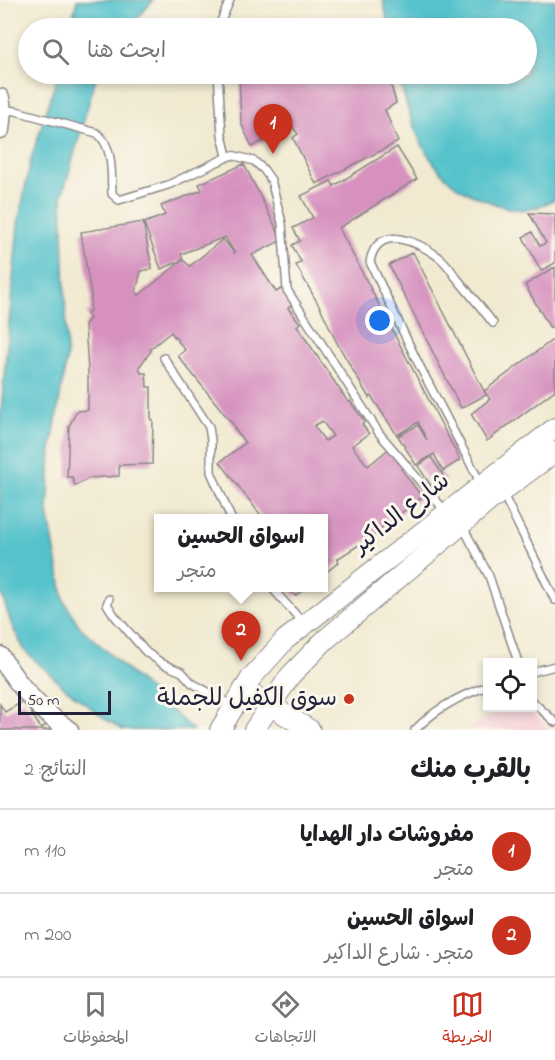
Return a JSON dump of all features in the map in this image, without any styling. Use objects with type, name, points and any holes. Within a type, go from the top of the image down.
[{"type":"main road","name":"شارع الداكير","points":[[220,730],[250,678],[285,640],[555,428]]},
{"type":"main road","name":"شارع الداكير","points":[[254,730],[290,676],[325,640],[502,491],[555,452]]},
{"type":"main road","points":[[244,688],[310,730]]},
{"type":"street","points":[[0,130],[6,106]]},
{"type":"street","points":[[0,656],[11,674],[46,715],[69,730]]},
{"type":"lane","points":[[223,18],[230,0]]},
{"type":"lane","points":[[219,84],[222,135],[227,156]]},
{"type":"lane","points":[[6,106],[98,133],[105,142],[111,160],[112,194],[119,200],[168,185],[227,156],[236,155],[254,161],[264,170],[271,180],[282,223],[287,290],[379,433],[446,512]]},
{"type":"lane","points":[[481,484],[416,359],[370,262],[374,249],[385,240],[394,238],[410,242],[441,259],[493,323]]},
{"type":"lane","points":[[164,358],[208,427],[211,440],[211,472],[229,514]]},
{"type":"lane","points":[[502,491],[555,600]]},
{"type":"lane","points":[[461,525],[489,576],[516,658]]},
{"type":"lane","points":[[276,592],[304,624]]},
{"type":"lane","points":[[109,599],[107,604],[114,615],[146,652],[163,664],[182,672],[192,682],[233,706]]},
{"type":"lane","points":[[537,671],[555,666]]},
{"type":"lane","points":[[415,730],[466,693],[483,688]]},
{"type":"lane","points":[[537,706],[555,722]]},
{"type":"shaded area","points":[[499,712],[533,712],[549,730],[467,730]]},
{"type":"water","points":[[77,0],[153,0],[138,18],[72,18]]},
{"type":"water","points":[[383,0],[555,0],[555,199],[529,209],[513,209],[485,200],[456,186],[433,163],[425,149],[412,121],[401,84],[537,84],[537,18],[387,18]]},
{"type":"water","points":[[55,84],[94,84],[62,197],[67,356],[51,450],[48,512],[64,601],[80,627],[193,730],[123,730],[105,719],[64,687],[25,651],[12,626],[0,589],[0,423],[18,224],[31,159]]},
{"type":"building","points":[[239,84],[391,84],[396,103],[385,110],[398,142],[316,184],[293,138],[298,134],[292,126],[252,147],[241,123]]},
{"type":"building","points":[[397,147],[417,179],[339,228],[460,460],[443,471],[434,454],[416,465],[398,436],[418,425],[427,440],[418,422],[397,435],[371,396],[369,398],[296,265],[301,262],[292,245],[300,241],[293,228],[313,218],[301,196],[331,181],[334,186]]},
{"type":"building","points":[[244,164],[282,240],[252,255],[276,292],[283,288],[293,304],[288,308],[300,323],[297,326],[348,402],[350,401],[365,422],[362,424],[369,434],[352,446],[368,466],[391,447],[405,466],[401,469],[422,497],[376,534],[337,559],[339,562],[328,571],[328,514],[260,514],[220,462],[245,443],[235,427],[178,356],[185,350],[171,332],[150,349],[151,351],[139,367],[141,373],[146,373],[147,387],[151,387],[152,464],[119,465],[119,476],[89,478],[75,486],[72,477],[67,477],[69,426],[77,411],[88,410],[85,325],[90,318],[86,313],[90,311],[91,296],[81,232],[143,222],[152,269],[141,271],[136,292],[139,295],[183,260],[161,269],[144,223],[165,215],[161,206],[202,190],[199,184]],"holes":[[[225,237],[235,254],[223,239],[190,266],[183,260],[181,254]],[[322,421],[333,436],[325,441],[314,426]]]},
{"type":"building","points":[[529,213],[555,214],[555,263],[541,271],[523,237],[532,232],[540,246],[546,243]]},
{"type":"building","points":[[413,252],[486,395],[461,408],[389,265]]},
{"type":"building","points":[[555,267],[555,325],[550,328],[525,285]]},
{"type":"building","points":[[555,338],[555,390],[487,441],[471,414],[490,399],[484,391]]},
{"type":"building","points":[[431,457],[447,481],[434,490],[418,466]]},
{"type":"building","points":[[24,701],[41,729],[46,725],[53,730],[0,730],[0,704],[5,712]]},
{"type":"place","name":"مفروشات دار الهدايا","points":[[273,154]]},
{"type":"place","name":"اسواق الحسين","points":[[241,661]]},
{"type":"place","name":"سوق الكفيل للجملة","points":[[349,699]]}]
